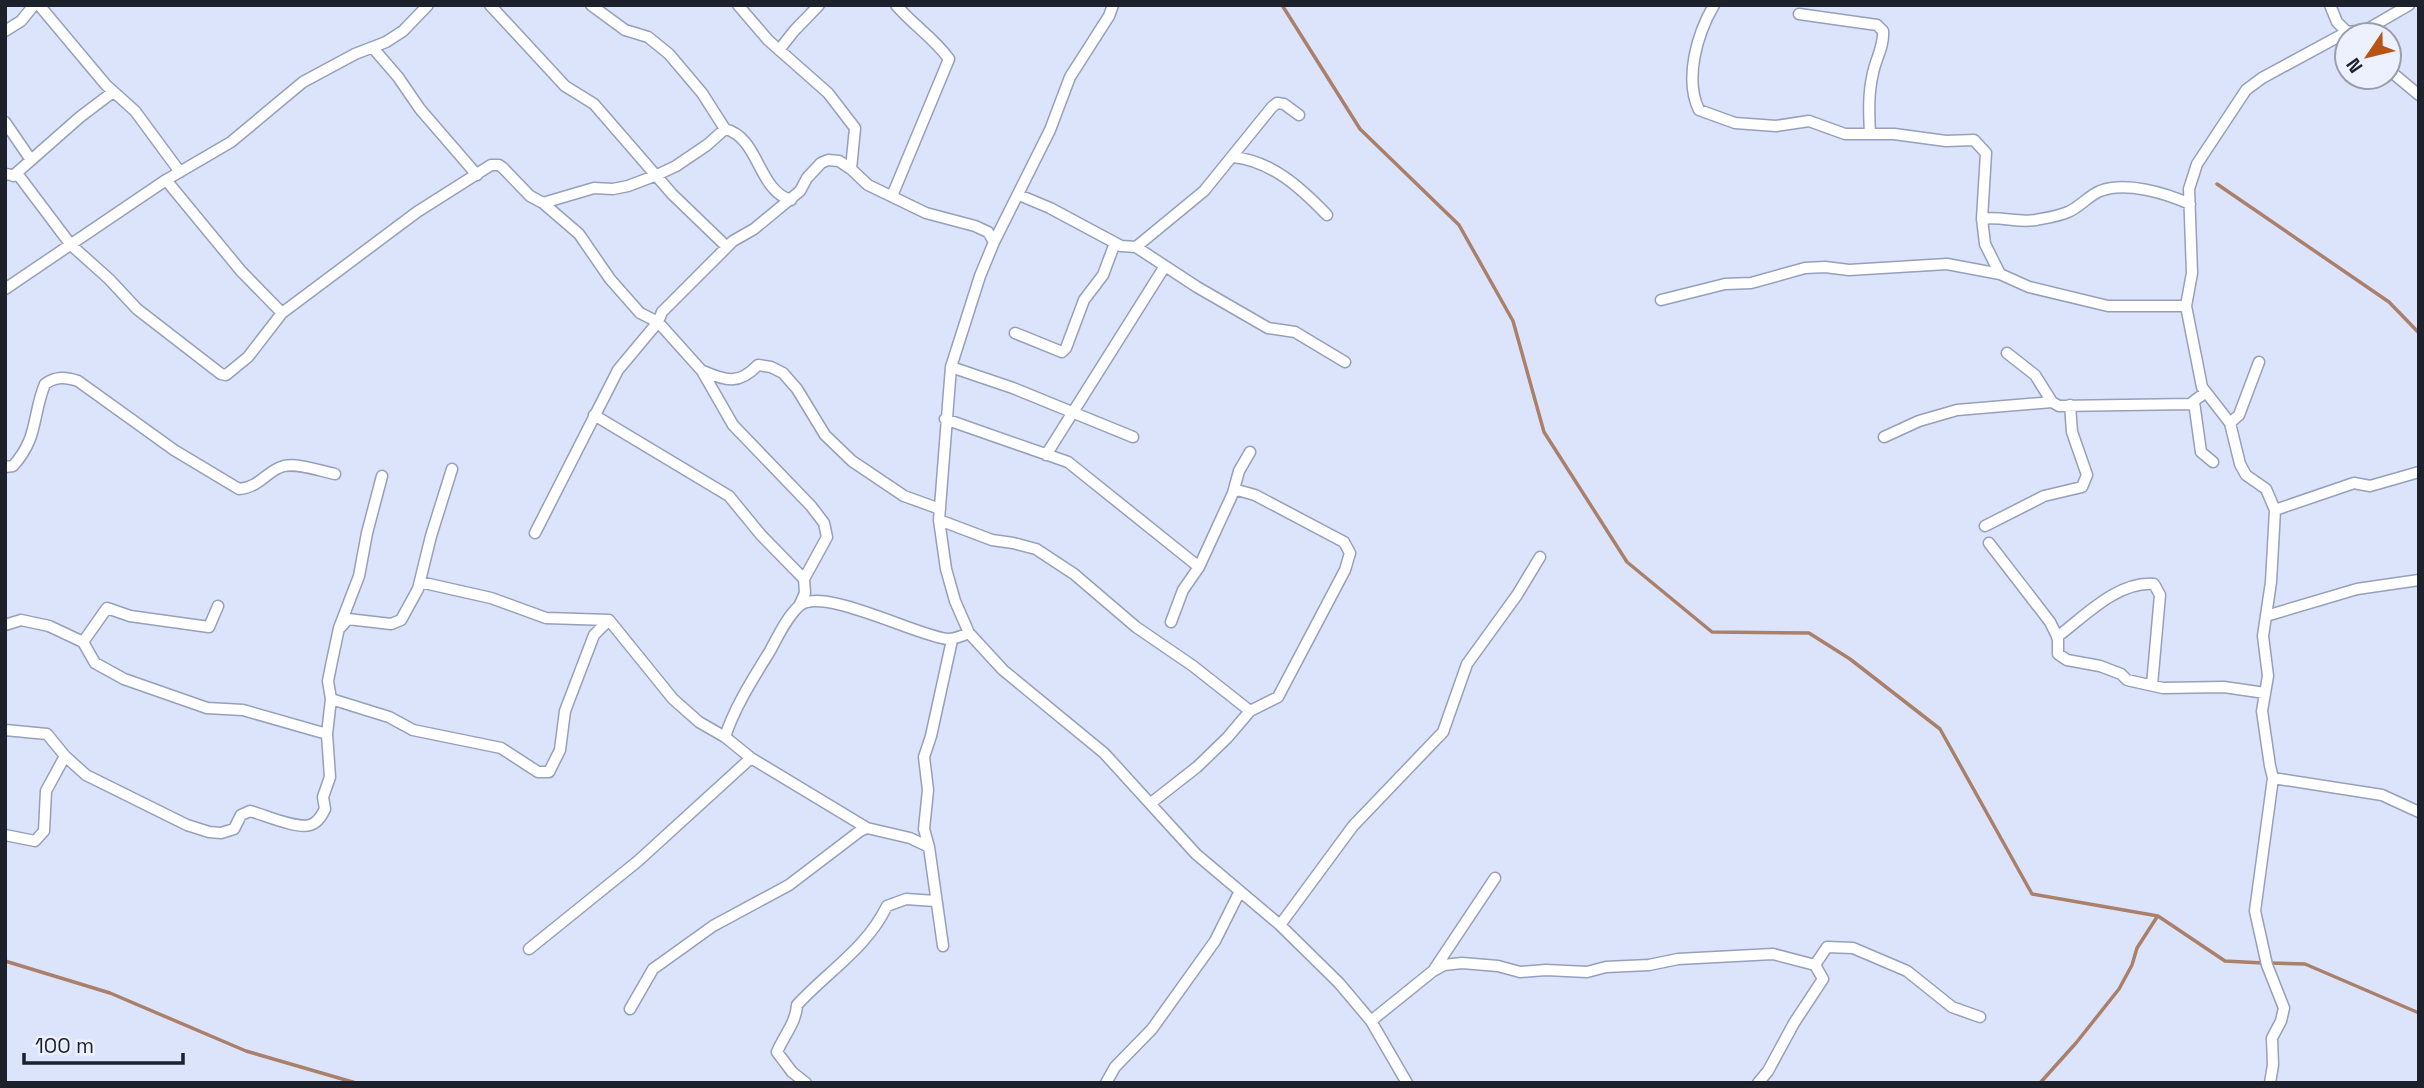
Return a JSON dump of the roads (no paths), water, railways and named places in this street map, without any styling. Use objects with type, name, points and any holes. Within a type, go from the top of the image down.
[{"type":"street","points":[[5,32],[37,5],[113,92],[135,111],[180,172]]},
{"type":"street","points":[[5,289],[166,180],[231,142],[303,82],[403,31],[428,5]]},
{"type":"street","points":[[490,5],[565,86],[594,104],[672,194],[727,247]]},
{"type":"street","points":[[592,5],[625,30],[648,37],[669,54],[702,93],[725,129],[731,131],[748,147],[777,194],[791,200]]},
{"type":"street","points":[[738,5],[779,50],[828,93],[855,128],[851,169]]},
{"type":"street","points":[[779,50],[819,5]]},
{"type":"street","points":[[892,196],[949,58],[936,41],[917,28],[896,5]]},
{"type":"street","points":[[1113,5],[1110,16],[1070,77],[1050,130],[995,242],[972,299],[951,367],[939,515],[946,569],[955,601],[969,634],[1003,670],[1104,753],[1196,854],[1280,925],[1339,983],[1371,1021],[1407,1083]]},
{"type":"street","points":[[1714,5],[1696,50],[1693,96],[1699,110],[1735,123],[1776,126],[1809,121],[1845,134],[1894,134],[1946,141],[1974,140],[1986,153],[1982,219],[1985,244],[2000,274]]},
{"type":"street","points":[[2381,21],[2409,5]]},
{"type":"street","points":[[1799,14],[1877,25],[1883,31],[1881,52],[1873,71],[1868,98],[1870,134]]},
{"type":"street","points":[[2270,1083],[2273,1065],[2272,1038],[2284,1008],[2267,965],[2255,912],[2273,778],[2262,711],[2268,676],[2263,636],[2271,582],[2276,510],[2266,489],[2246,475],[2240,464],[2226,415],[2202,387],[2186,306],[2192,273],[2189,189],[2197,164],[2246,90],[2262,78],[2333,42]]},
{"type":"street","points":[[373,48],[398,77],[420,109],[477,175]]},
{"type":"street","points":[[2403,82],[2419,95]]},
{"type":"street","points":[[9,175],[113,92]]},
{"type":"street","points":[[1136,247],[1204,191],[1277,103],[1284,104],[1299,115]]},
{"type":"street","points":[[5,122],[31,160]]},
{"type":"street","points":[[543,203],[594,188],[628,186],[657,175],[676,166],[725,129]]},
{"type":"street","points":[[1233,157],[1260,162],[1299,187],[1327,215]]},
{"type":"street","points":[[535,533],[618,370],[658,321],[662,312],[727,247],[791,200],[821,163],[828,160],[839,161],[868,185],[926,213],[975,226],[988,232],[995,242]]},
{"type":"street","points":[[9,175],[19,176],[71,245],[137,309],[221,374],[230,373],[248,356],[282,313],[417,212],[491,165],[499,165],[530,196],[543,203],[579,234],[610,279],[640,313],[658,321],[702,371],[733,425],[824,523],[827,537],[804,579],[805,593],[800,604],[730,720],[725,737]]},
{"type":"street","points":[[166,180],[242,271],[282,313]]},
{"type":"street","points":[[1982,219],[2034,220],[2068,212],[2098,192],[2112,188],[2142,190],[2190,204]]},
{"type":"street","points":[[1019,195],[1050,208],[1121,246],[1136,247],[1197,287],[1268,327],[1295,332],[1345,362]]},
{"type":"street","points":[[1015,333],[1062,352],[1066,348],[1084,300],[1103,275],[1115,243]]},
{"type":"street","points":[[1661,300],[1726,284],[1751,283],[1805,268],[1849,270],[1947,264],[2000,274],[2029,287],[2108,306],[2186,306]]},
{"type":"street","points":[[1046,455],[1165,266]]},
{"type":"street","points":[[2007,353],[2035,375],[2052,402],[2059,406],[2193,402],[2206,393]]},
{"type":"street","points":[[2230,423],[2239,415],[2259,362]]},
{"type":"street","points":[[702,371],[725,380],[747,376],[758,365],[783,373],[825,435],[852,461],[904,496],[939,515],[992,540],[1013,542],[1036,549],[1074,575],[1136,627],[1250,710]]},
{"type":"street","points":[[951,367],[1013,388],[1133,437]]},
{"type":"street","points":[[5,467],[15,464],[35,429],[46,384],[65,377],[78,381],[174,450],[239,489],[251,488],[284,466],[335,474]]},
{"type":"street","points":[[1884,437],[1919,421],[1957,410],[2052,402]]},
{"type":"street","points":[[2193,402],[2201,452],[2213,462]]},
{"type":"street","points":[[1985,526],[2044,496],[2082,487],[2087,475],[2072,432],[2070,405]]},
{"type":"street","points":[[594,415],[729,496],[761,535],[804,579]]},
{"type":"street","points":[[945,419],[1068,462],[1199,567]]},
{"type":"street","points":[[1171,622],[1183,590],[1199,567],[1233,493],[1239,471],[1250,452]]},
{"type":"street","points":[[339,628],[348,619],[391,624],[401,620],[420,582],[452,469]]},
{"type":"street","points":[[2276,510],[2354,483],[2370,486],[2419,472]]},
{"type":"street","points":[[5,730],[47,734],[65,757],[86,775],[187,825],[209,832],[221,833],[234,829],[241,815],[250,811],[291,824],[310,826],[325,809],[323,797],[330,777],[327,734],[331,699],[328,681],[339,628],[359,576],[382,476]]},
{"type":"street","points":[[1151,803],[1197,768],[1250,710],[1278,697],[1340,581],[1350,553],[1344,542],[1255,495],[1237,490],[1233,493]]},
{"type":"street","points":[[1989,543],[2050,622],[2057,637],[2058,654],[2067,660],[2100,666],[2121,674],[2127,680],[2152,685],[2194,689],[2224,687],[2265,693]]},
{"type":"street","points":[[1280,925],[1353,826],[1443,732],[1467,664],[1517,595],[1540,557]]},
{"type":"street","points":[[2266,616],[2357,589],[2419,580]]},
{"type":"street","points":[[420,582],[491,598],[546,618],[609,620],[673,699],[699,722],[725,737],[751,758],[867,828],[910,838],[929,848]]},
{"type":"street","points":[[2057,637],[2100,604],[2131,587],[2144,583],[2154,584],[2160,595],[2152,685]]},
{"type":"street","points":[[800,604],[812,600],[870,613],[931,637],[952,639],[969,634]]},
{"type":"street","points":[[83,642],[107,608],[130,616],[209,628],[218,606]]},
{"type":"street","points":[[5,625],[21,620],[40,624],[83,642],[95,663],[124,679],[206,708],[243,710],[327,734]]},
{"type":"street","points":[[331,699],[388,717],[413,730],[501,748],[538,772],[549,772],[560,750],[565,711],[594,635],[609,620]]},
{"type":"street","points":[[943,946],[925,829],[928,790],[924,757],[952,639]]},
{"type":"street","points":[[5,835],[34,841],[44,831],[46,791],[65,757]]},
{"type":"street","points":[[529,948],[638,861],[751,758]]},
{"type":"street","points":[[2273,778],[2382,795],[2419,812]]},
{"type":"street","points":[[630,1009],[653,969],[713,926],[789,885],[867,828]]},
{"type":"street","points":[[1433,971],[1495,878]]},
{"type":"street","points":[[1106,1083],[1115,1067],[1152,1029],[1214,941],[1240,891]]},
{"type":"street","points":[[806,1083],[792,1072],[777,1052],[797,1018],[797,1005],[858,948],[880,921],[887,906],[906,898],[935,901]]},
{"type":"street","points":[[1815,965],[1827,947],[1853,948],[1907,971],[1952,1007],[1980,1017]]},
{"type":"street","points":[[1371,1021],[1444,965],[1462,963],[1498,966],[1520,972],[1587,972],[1606,967],[1649,965],[1678,959],[1773,954],[1815,965],[1824,979],[1758,1083]]},
{"type":"waterway","points":[[1282,5],[1360,129],[1459,225],[1513,321],[1544,432],[1627,562],[1712,632],[1809,633],[1850,659],[1940,729],[2032,894],[2158,916],[2225,961],[2263,963]]},
{"type":"waterway","points":[[2217,184],[2389,302],[2419,333]]},
{"type":"waterway","points":[[2040,1083],[2119,989],[2132,965],[2137,948],[2157,917]]},
{"type":"waterway","points":[[5,961],[110,993],[246,1051],[356,1083]]},
{"type":"waterway","points":[[2270,963],[2305,964],[2419,1013]]}]
